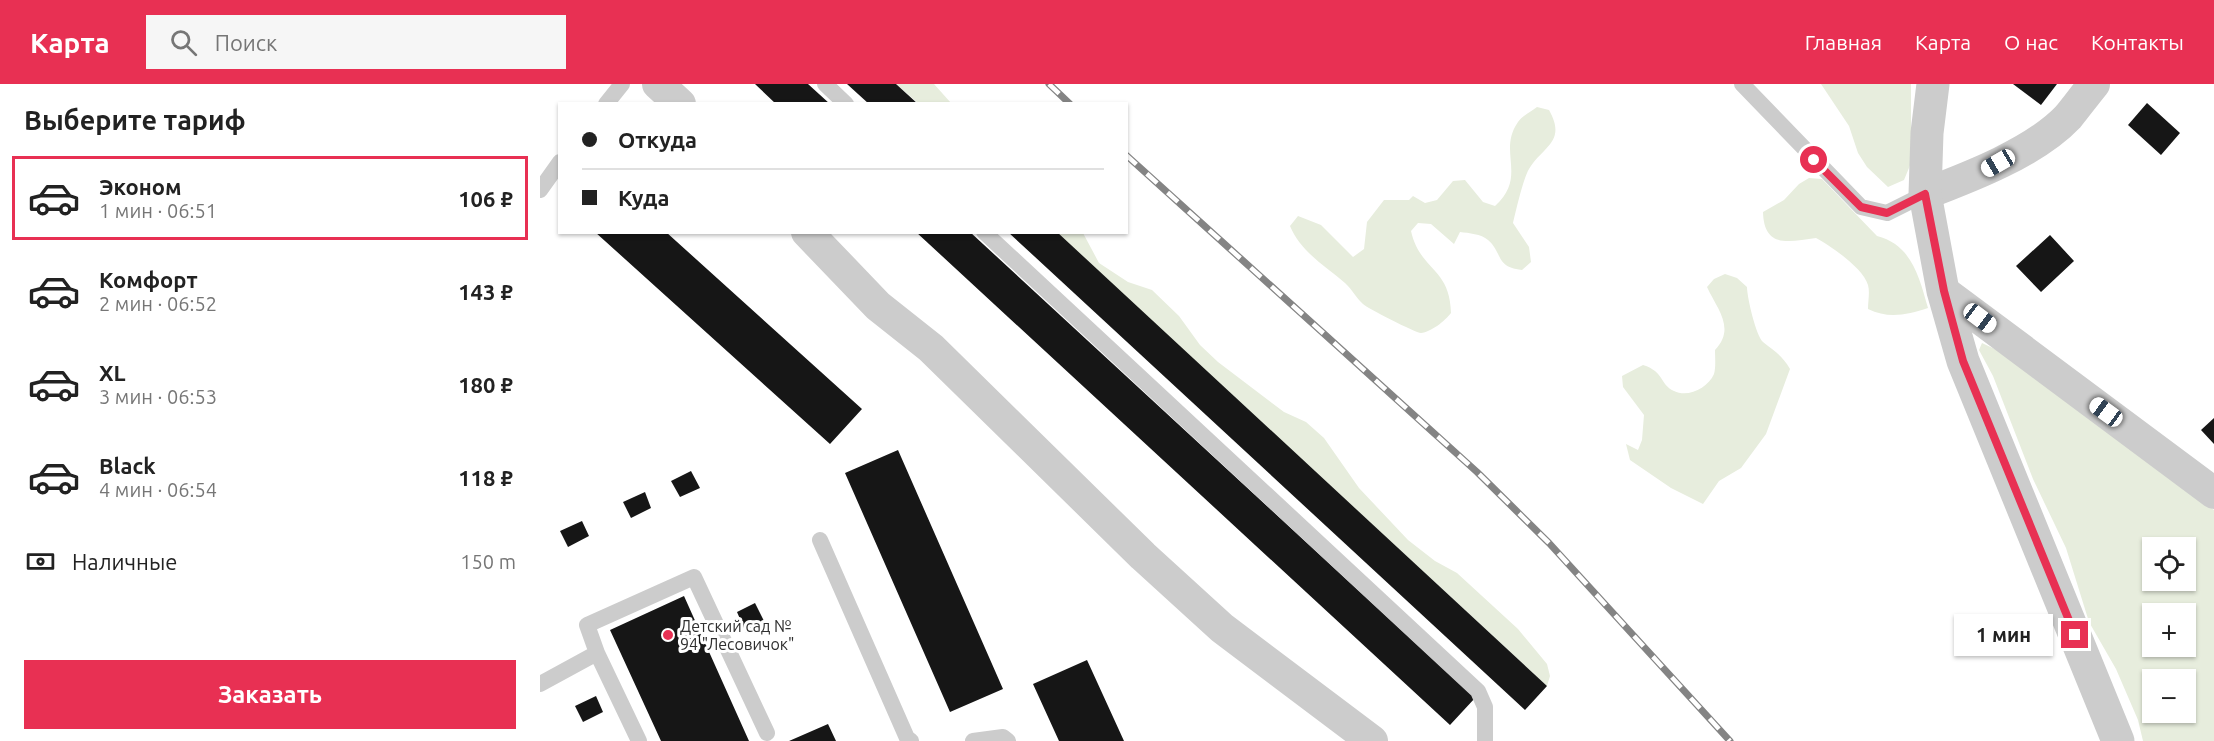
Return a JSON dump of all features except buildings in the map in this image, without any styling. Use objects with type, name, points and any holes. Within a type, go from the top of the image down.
[{"type":"street","points":[[658,84],[678,102]]},
{"type":"street","points":[[1933,84],[1927,133],[1925,194],[1944,291],[1963,361],[2118,741]]},
{"type":"street","points":[[1925,194],[1984,171],[2026,147],[2066,118],[2094,84]]},
{"type":"street","points":[[809,234],[878,306],[931,348],[1143,556],[1213,620],[1372,741]]},
{"type":"street","points":[[1944,291],[2214,493]]},
{"type":"lane","points":[[608,102],[622,84]]},
{"type":"lane","points":[[825,84],[844,102]]},
{"type":"lane","points":[[1742,84],[1861,207],[1887,213],[1925,194]]},
{"type":"lane","points":[[540,190],[558,165]]},
{"type":"lane","points":[[986,234],[1478,691],[1485,707],[1485,741]]},
{"type":"lane","points":[[820,540],[907,738],[911,741]]},
{"type":"lane","points":[[639,741],[597,653],[587,625],[694,577],[768,733]]},
{"type":"lane","points":[[540,684],[597,653]]},
{"type":"lane","points":[[973,741],[1003,737],[1008,741]]},
{"type":"green space","points":[[896,84],[934,84],[950,102],[917,102]]},
{"type":"green space","points":[[1821,84],[1911,84],[1911,163],[1904,180],[1888,187],[1867,167],[1858,153],[1849,126]]},
{"type":"green space","points":[[1537,107],[1549,110],[1554,121],[1554,137],[1529,169],[1513,223],[1529,247],[1531,262],[1522,270],[1507,266],[1493,245],[1482,236],[1460,232],[1454,244],[1431,224],[1418,223],[1411,231],[1415,244],[1446,286],[1451,313],[1442,323],[1429,331],[1417,332],[1363,304],[1345,283],[1307,251],[1290,226],[1298,216],[1321,225],[1353,257],[1364,249],[1367,222],[1384,200],[1409,200],[1413,196],[1425,203],[1437,200],[1453,181],[1465,180],[1483,202],[1495,206],[1505,195],[1510,184],[1512,133],[1518,122]]},
{"type":"green space","points":[[1809,178],[1822,179],[1877,236],[1889,240],[1906,255],[1917,274],[1928,308],[1898,315],[1883,314],[1868,309],[1869,288],[1865,278],[1838,252],[1816,238],[1789,241],[1774,238],[1768,233],[1763,212],[1784,200],[1799,184]]},
{"type":"green space","points":[[1058,234],[1084,234],[1099,263],[1128,282],[1152,290],[1179,316],[1200,345],[1218,362],[1284,412],[1306,422],[1324,438],[1359,488],[1408,540],[1435,561],[1457,573],[1518,629],[1547,664],[1550,676],[1547,686]]},
{"type":"green space","points":[[1725,274],[1737,278],[1747,287],[1752,316],[1760,338],[1781,357],[1790,369],[1766,434],[1741,468],[1719,481],[1703,504],[1671,488],[1630,460],[1626,444],[1638,450],[1642,440],[1644,415],[1623,387],[1622,376],[1643,365],[1659,374],[1669,388],[1679,393],[1691,392],[1707,384],[1714,374],[1715,350],[1724,334],[1724,326],[1723,318],[1707,287],[1714,279]]},
{"type":"green space","points":[[1982,343],[1999,351],[2187,484],[2214,510],[2214,741],[2143,741],[2138,720],[2116,669],[2089,622],[2066,548],[2033,479],[1993,376],[1979,350]]},
{"type":"railway","points":[[1049,84],[1068,102]]},
{"type":"railway","points":[[1128,157],[1477,472],[1549,543],[1730,741]]},
{"type":"place","name":"Детский сад № 94 \"Лесовичок\"","points":[[668,635]]},
{"type":"route","points":[[1814,160],[1861,207],[1887,213],[1925,194],[1944,291],[1963,361],[2075,635]]}]
